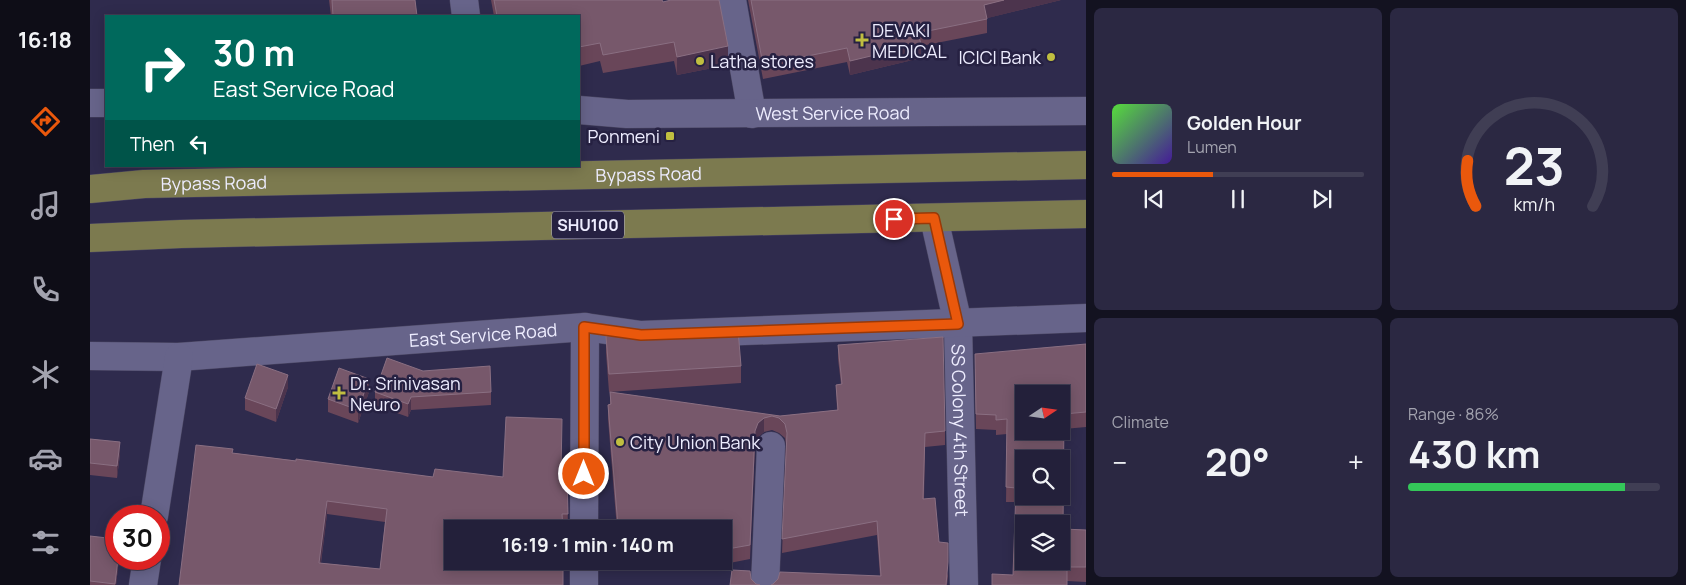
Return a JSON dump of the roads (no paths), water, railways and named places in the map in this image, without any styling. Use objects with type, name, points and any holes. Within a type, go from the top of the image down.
[{"type":"main road","name":"Bypass Road","points":[[90,189],[144,184],[1086,165]]},
{"type":"main road","name":"SHU100","points":[[90,238],[1086,214]]},
{"type":"street","points":[[464,0],[466,15]]},
{"type":"street","points":[[732,0],[752,114]]},
{"type":"street","points":[[90,103],[105,102]]},
{"type":"street","name":"West Service Road","points":[[580,110],[627,114],[1086,111]]},
{"type":"street","name":"SS Colony 4th Street","points":[[934,218],[958,324],[964,585]]},
{"type":"street","name":"East Service Road","points":[[90,356],[178,357],[584,327],[641,335],[1086,318]]},
{"type":"street","points":[[584,327],[584,520]]},
{"type":"street","points":[[156,505],[178,357]]},
{"type":"street","points":[[765,585],[771,446]]},
{"type":"street","points":[[143,585],[145,570]]},
{"type":"street","points":[[584,570],[584,585]]},
{"type":"place","name":"DEVAKI MEDICAL","points":[[862,40]]},
{"type":"place","name":"ICICI Bank","points":[[1051,57]]},
{"type":"place","name":"Latha stores","points":[[700,61]]},
{"type":"place","name":"Ponmeni","points":[[670,136]]},
{"type":"place","name":"Dr. Srinivasan Neuro","points":[[339,393]]},
{"type":"place","name":"City Union Bank","points":[[620,442]]}]
